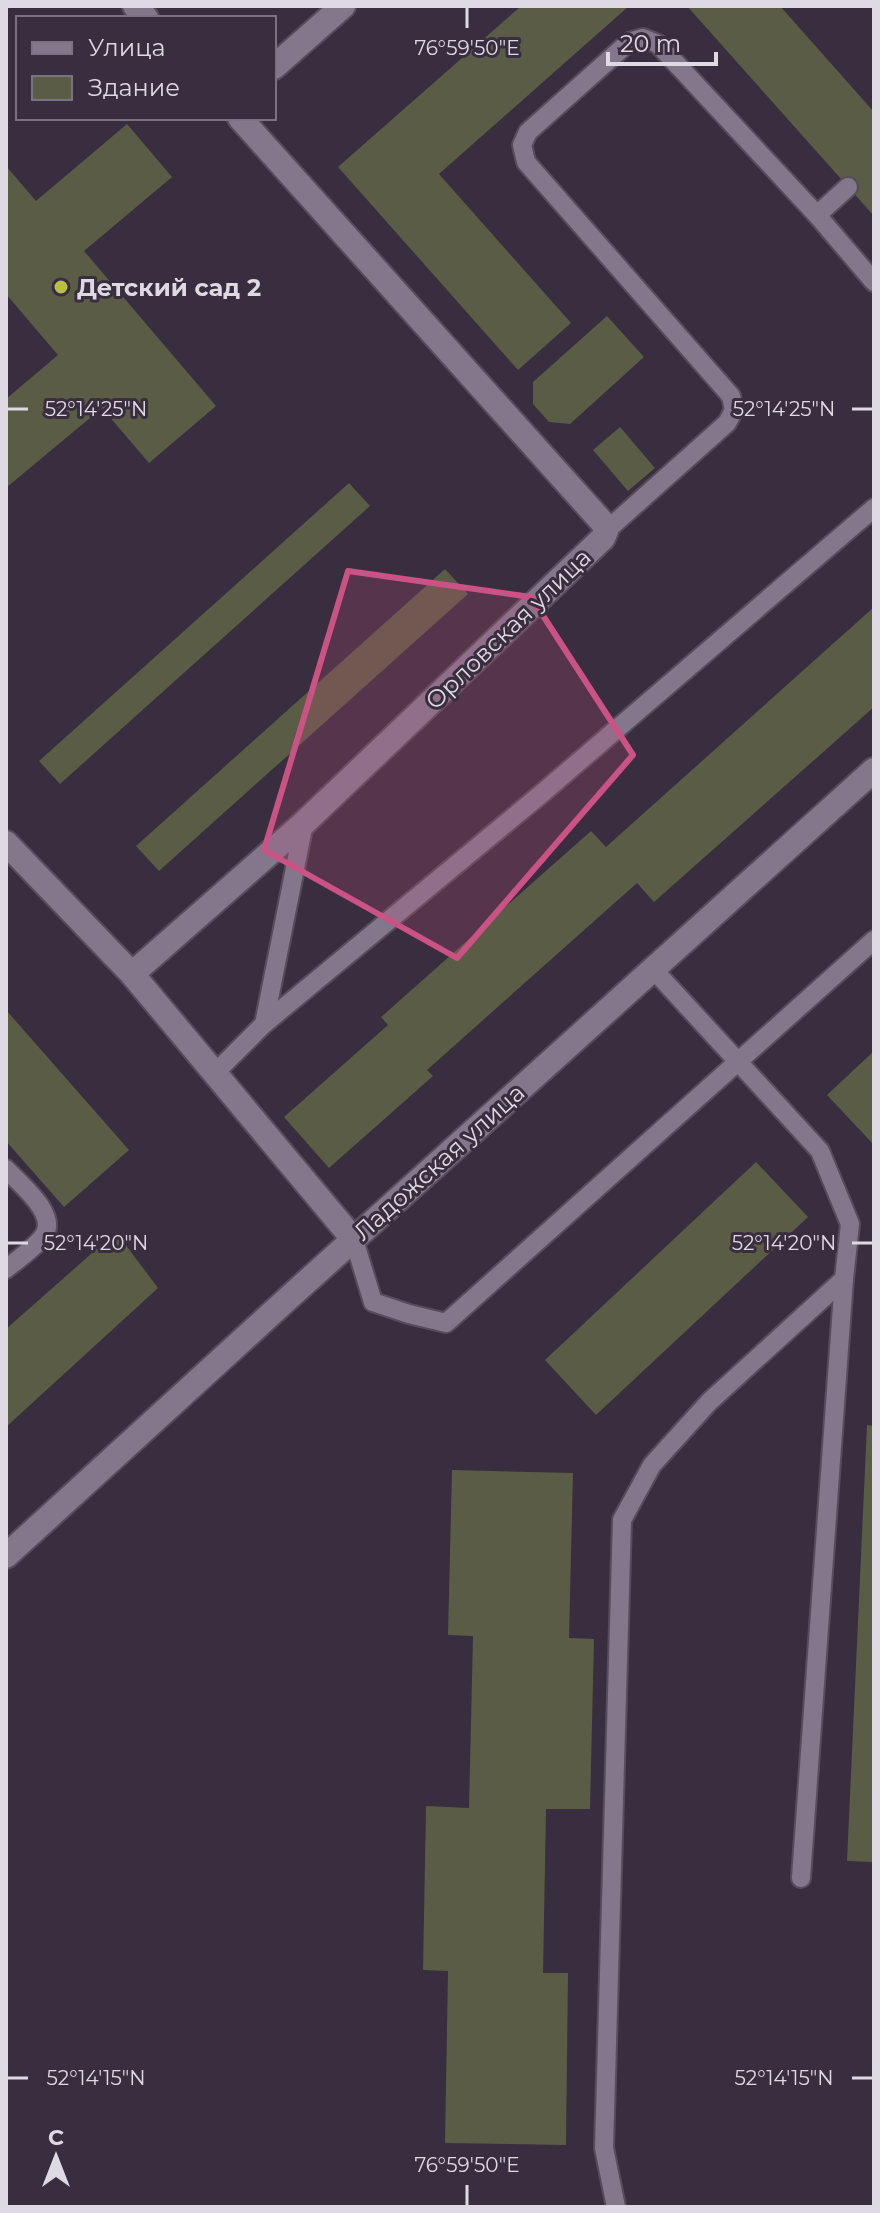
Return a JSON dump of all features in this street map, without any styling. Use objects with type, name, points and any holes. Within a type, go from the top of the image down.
[{"type":"street","points":[[276,65],[343,6]]},
{"type":"street","name":"Орловская улица","points":[[132,974],[304,823],[603,538],[606,531],[603,523],[242,120]]},
{"type":"street","name":"Ладожская улица","points":[[6,1556],[874,770]]},
{"type":"street","points":[[6,843],[132,974],[354,1240]]},
{"type":"lane","points":[[606,531],[727,423],[734,410],[731,396],[526,162],[522,145],[528,132],[629,42],[643,38],[658,44],[817,215],[874,282]]},
{"type":"lane","points":[[817,215],[848,187]]},
{"type":"lane","points":[[215,1073],[264,1024],[540,795],[874,508]]},
{"type":"lane","points":[[264,1024],[304,823]]},
{"type":"lane","points":[[354,1240],[373,1302],[446,1323],[874,940]]},
{"type":"lane","points":[[653,969],[820,1151],[850,1224],[801,1878]]},
{"type":"lane","points":[[6,1169],[46,1214],[48,1225],[43,1236],[6,1269]]},
{"type":"lane","points":[[616,2207],[604,2148],[622,1520],[652,1465],[700,1412],[844,1279]]},
{"type":"highlighted area","points":[[348,571],[531,597],[633,755],[457,958],[264,850]]},
{"type":"building","points":[[521,6],[629,6],[439,174],[571,323],[518,370],[338,167]]},
{"type":"building","points":[[687,6],[780,6],[874,112],[874,216]]},
{"type":"building","points":[[127,124],[172,177],[84,251],[216,406],[149,463],[102,408],[7,487],[6,399],[58,355],[6,294],[6,166],[36,201]]},
{"type":"building","points":[[607,316],[644,357],[570,424],[549,422],[533,404],[533,382]]},
{"type":"building","points":[[620,427],[655,468],[628,491],[593,450]]},
{"type":"building","points":[[349,483],[370,506],[60,784],[39,761]]},
{"type":"building","points":[[445,569],[468,594],[159,871],[136,846]]},
{"type":"building","points":[[874,607],[874,707],[654,902],[637,883],[427,1070],[433,1076],[329,1168],[284,1117],[388,1025],[381,1017],[591,831],[606,847]]},
{"type":"building","points":[[6,1010],[129,1150],[64,1207],[6,1141]]},
{"type":"building","points":[[874,1051],[874,1145],[827,1095]]},
{"type":"building","points":[[756,1162],[808,1217],[596,1415],[545,1360]]},
{"type":"building","points":[[116,1232],[158,1288],[6,1427],[6,1329]]},
{"type":"building","points":[[867,1425],[874,1426],[874,1862],[847,1861]]},
{"type":"building","points":[[452,1470],[573,1473],[569,1638],[594,1639],[590,1809],[546,1809],[543,1973],[568,1973],[566,2145],[445,2143],[448,1971],[423,1970],[426,1806],[469,1808],[473,1636],[448,1635]]},
{"type":"place","name":"Детский сад 2","points":[[61,287]]}]
